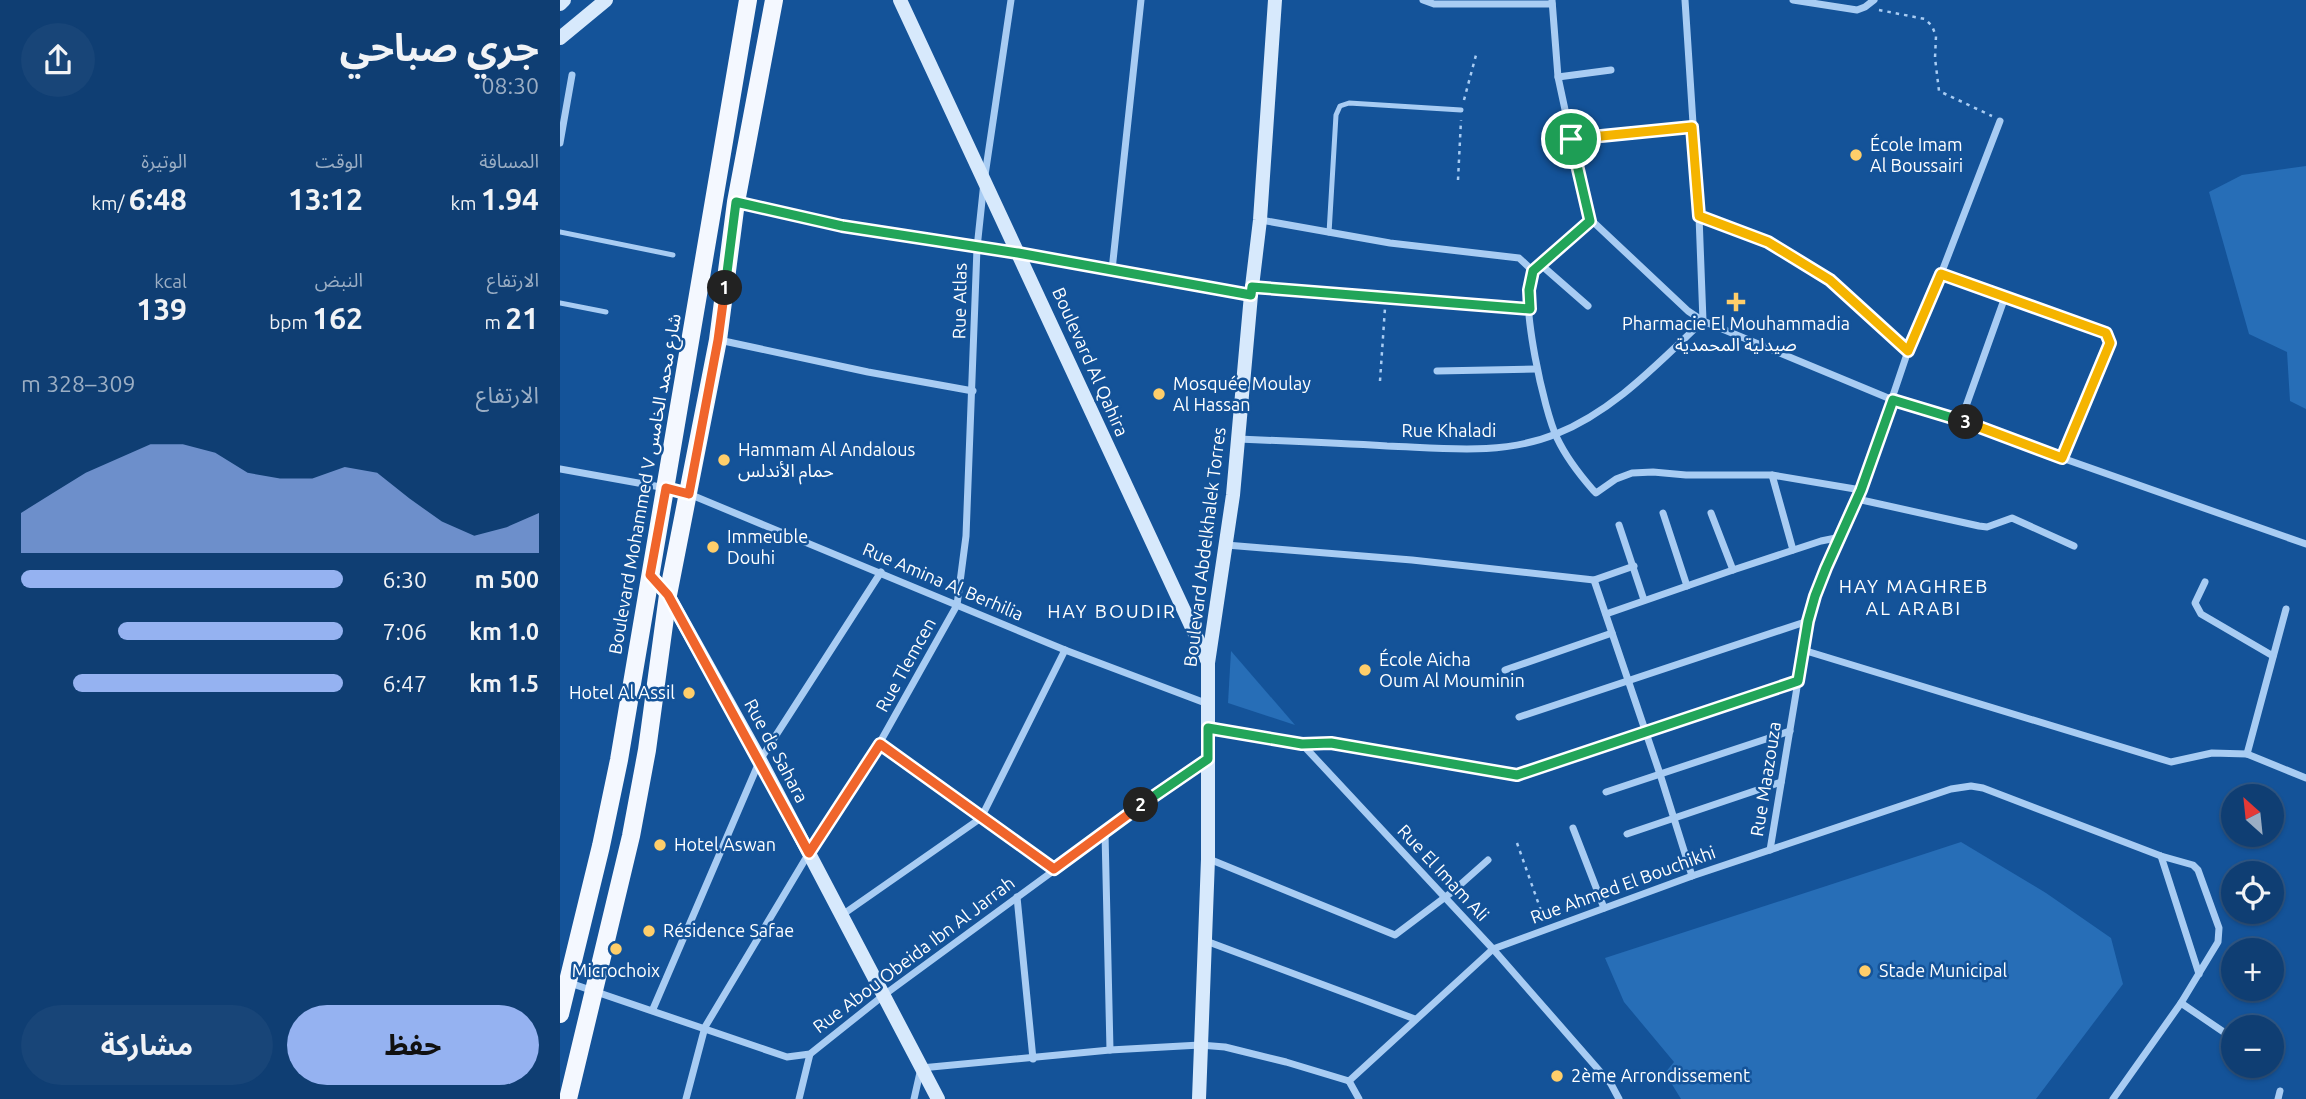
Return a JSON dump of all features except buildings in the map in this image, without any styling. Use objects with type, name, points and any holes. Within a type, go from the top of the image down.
[{"type":"main road","points":[[560,4],[564,0]]},
{"type":"main road","points":[[560,38],[606,0]]},
{"type":"main road","name":"Boulevard Mohammed V شارع محمد الخامس","points":[[560,1014],[564,981],[601,846],[619,760],[748,0]]},
{"type":"main road","points":[[568,1099],[631,836],[647,750],[668,595],[718,340],[736,202],[774,0]]},
{"type":"main road","name":"Boulevard Al Qahira","points":[[900,0],[1208,663]]},
{"type":"main road","name":"Boulevard Abdelkhalek Torres","points":[[1199,1099],[1208,859],[1208,663],[1227,545],[1260,220],[1275,0]]},
{"type":"main road","name":"Rue de Sahara","points":[[650,575],[668,595],[760,760],[938,1099]]},
{"type":"street","name":"Rue Atlas","points":[[957,605],[966,536],[977,248],[1011,0]]},
{"type":"street","points":[[1112,270],[1141,0]]},
{"type":"street","points":[[1423,0],[1434,4],[1552,2],[1558,77],[1590,221],[1682,306],[1703,321],[1893,400],[1961,420],[2306,544]]},
{"type":"street","points":[[1685,0],[1703,321]]},
{"type":"street","points":[[1793,0],[1857,10],[1874,0]]},
{"type":"street","points":[[1558,77],[1611,70]]},
{"type":"street","points":[[560,144],[572,75]]},
{"type":"street","name":"Rue Maazouza","points":[[1770,850],[1808,621],[1826,568],[1861,490],[1908,351],[2000,121]]},
{"type":"street","points":[[1571,139],[1692,127]]},
{"type":"street","points":[[736,202],[842,226],[1251,291],[1386,297],[1530,309]]},
{"type":"street","points":[[1699,216],[1768,242],[1830,280],[1908,351]]},
{"type":"street","points":[[1260,220],[1390,243],[1519,258],[1533,271]]},
{"type":"street","points":[[1590,221],[1533,271],[1529,290],[1536,369],[1555,434],[1574,468],[1596,493],[1616,479],[1632,473],[1772,475],[1861,490]]},
{"type":"street","points":[[1540,264],[1588,306]]},
{"type":"street","points":[[1941,274],[2106,333],[2109,337],[2110,343],[2062,458]]},
{"type":"street","points":[[1961,420],[2005,297]]},
{"type":"street","name":"Rue Khaladi","points":[[1237,439],[1474,450],[1521,444],[1555,434],[1611,402],[1703,321]]},
{"type":"street","points":[[718,340],[972,391]]},
{"type":"street","points":[[1437,371],[1536,369]]},
{"type":"street","name":"Rue Amina Al Berhilia","points":[[560,469],[689,494],[1065,650],[1208,704]]},
{"type":"street","points":[[1772,475],[1793,550]]},
{"type":"street","points":[[1857,499],[1987,527],[2012,518],[2074,545]]},
{"type":"street","points":[[1663,513],[1687,586]]},
{"type":"street","points":[[1711,513],[1733,570]]},
{"type":"street","points":[[1619,525],[1644,600]]},
{"type":"street","points":[[1606,614],[1793,550],[1841,537]]},
{"type":"street","points":[[1227,545],[1412,560],[1594,580],[1634,566]]},
{"type":"street","points":[[653,1009],[760,760],[881,572]]},
{"type":"street","points":[[1594,580],[1692,876]]},
{"type":"street","points":[[2205,582],[2195,603],[2201,614],[2273,656]]},
{"type":"street","name":"Rue Tlemcen","points":[[686,1099],[705,1027],[809,853],[880,744],[957,605]]},
{"type":"street","points":[[2247,754],[2286,609]]},
{"type":"street","points":[[1519,717],[1808,621]]},
{"type":"street","points":[[1505,670],[1612,633]]},
{"type":"street","points":[[842,915],[981,818],[1065,650]]},
{"type":"street","points":[[1803,650],[2171,762],[2212,753],[2247,754],[2306,778]]},
{"type":"street","points":[[1208,728],[1302,744],[1331,743],[1517,775],[1798,681]]},
{"type":"street","points":[[1606,792],[1790,731]]},
{"type":"street","points":[[880,744],[1054,869]]},
{"type":"street","name":"Rue El Imam Ali","points":[[1302,744],[1493,949],[1611,1084],[1619,1099]]},
{"type":"street","name":"Rue Abou Obeida Ibn Al Jarrah","points":[[810,1054],[884,995],[1105,834],[1149,798],[1208,759]]},
{"type":"street","points":[[1627,834],[1781,782]]},
{"type":"street","name":"Rue Ahmed El Bouchikhi","points":[[1493,949],[1692,876],[1951,789],[1971,786],[1983,788],[2161,856],[2193,865],[2198,870],[2219,928],[2218,942],[2182,1003],[2113,1099]]},
{"type":"street","points":[[1573,828],[1604,908]]},
{"type":"street","points":[[1105,834],[1110,1050]]},
{"type":"street","points":[[2161,856],[2199,974]]},
{"type":"street","points":[[1208,859],[1395,935],[1488,860]]},
{"type":"street","points":[[1017,897],[1033,1059]]},
{"type":"street","points":[[1206,942],[1415,1019]]},
{"type":"street","points":[[1349,1081],[1493,949]]},
{"type":"street","points":[[564,981],[788,1056],[810,1054],[799,1099]]},
{"type":"street","points":[[2182,1003],[2221,1030]]},
{"type":"street","points":[[914,1099],[921,1068],[1110,1050],[1200,1045],[1249,1053],[1349,1081],[1359,1099]]},
{"type":"lane","points":[[1329,233],[1336,115],[1340,106],[1349,103],[1461,110]]},
{"type":"lane","points":[[560,232],[673,255]]},
{"type":"lane","points":[[560,303],[606,312]]},
{"type":"path","points":[[1866,7],[1925,19],[1936,36],[1935,58],[1939,92],[2000,121]]},
{"type":"path","points":[[1380,381],[1386,297]]},
{"type":"path","points":[[1517,843],[1548,928]]},
{"type":"shaded area","points":[[2306,166],[2306,409],[2290,401],[2287,352],[2249,334],[2209,192],[2242,175]]},
{"type":"shaded area","points":[[1231,651],[1295,725],[1228,703]]},
{"type":"shaded area","name":"Stade Municipal","points":[[1961,842],[2046,893],[2111,938],[2123,984],[2036,1099],[1681,1099],[1665,1073],[1674,1062],[1624,1002],[1605,958]]},
{"type":"place","name":"École Imam Al Boussairi","points":[[1856,155]]},
{"type":"place","name":"Pharmacie El Mouhammadia صيدلية المحمدية","points":[[1736,302]]},
{"type":"place","name":"Mosquée Moulay Al Hassan","points":[[1159,394]]},
{"type":"place","name":"Hammam Al Andalous حمام الأندلس","points":[[724,460]]},
{"type":"place","name":"Immeuble Douhi","points":[[713,547]]},
{"type":"place","name":"École Aicha Oum Al Mouminin","points":[[1365,670]]},
{"type":"place","name":"Hotel Al Assil","points":[[689,693]]},
{"type":"place","name":"Hotel Aswan","points":[[660,845]]},
{"type":"place","name":"Résidence Safae","points":[[649,931]]},
{"type":"place","name":"Microchoix","points":[[616,949]]},
{"type":"place","name":"Stade Municipal","points":[[1865,971]]},
{"type":"place","name":"2ème Arrondissement","points":[[1557,1076]]},
{"type":"district","name":"HAY MAGHREB AL ARABI","points":[[1914,597]]},
{"type":"district","name":"HAY BOUDIR","points":[[1112,611]]},
{"type":"route","points":[[1692,127],[1699,216],[1768,242],[1830,280],[1908,351],[1941,274],[2106,333],[2110,343],[2062,458],[1961,420],[1893,400],[1861,490],[1815,596],[1798,681],[1534,770],[1517,775],[1501,773],[1331,743],[1302,744],[1208,728],[1208,759],[1149,798],[1105,834],[1054,869],[880,744],[809,853],[668,595],[650,575],[666,488],[689,494],[718,340],[736,202],[842,226],[1018,253],[1251,295],[1252,287],[1530,309],[1529,290],[1533,271],[1590,221],[1571,139],[1692,127]]}]
